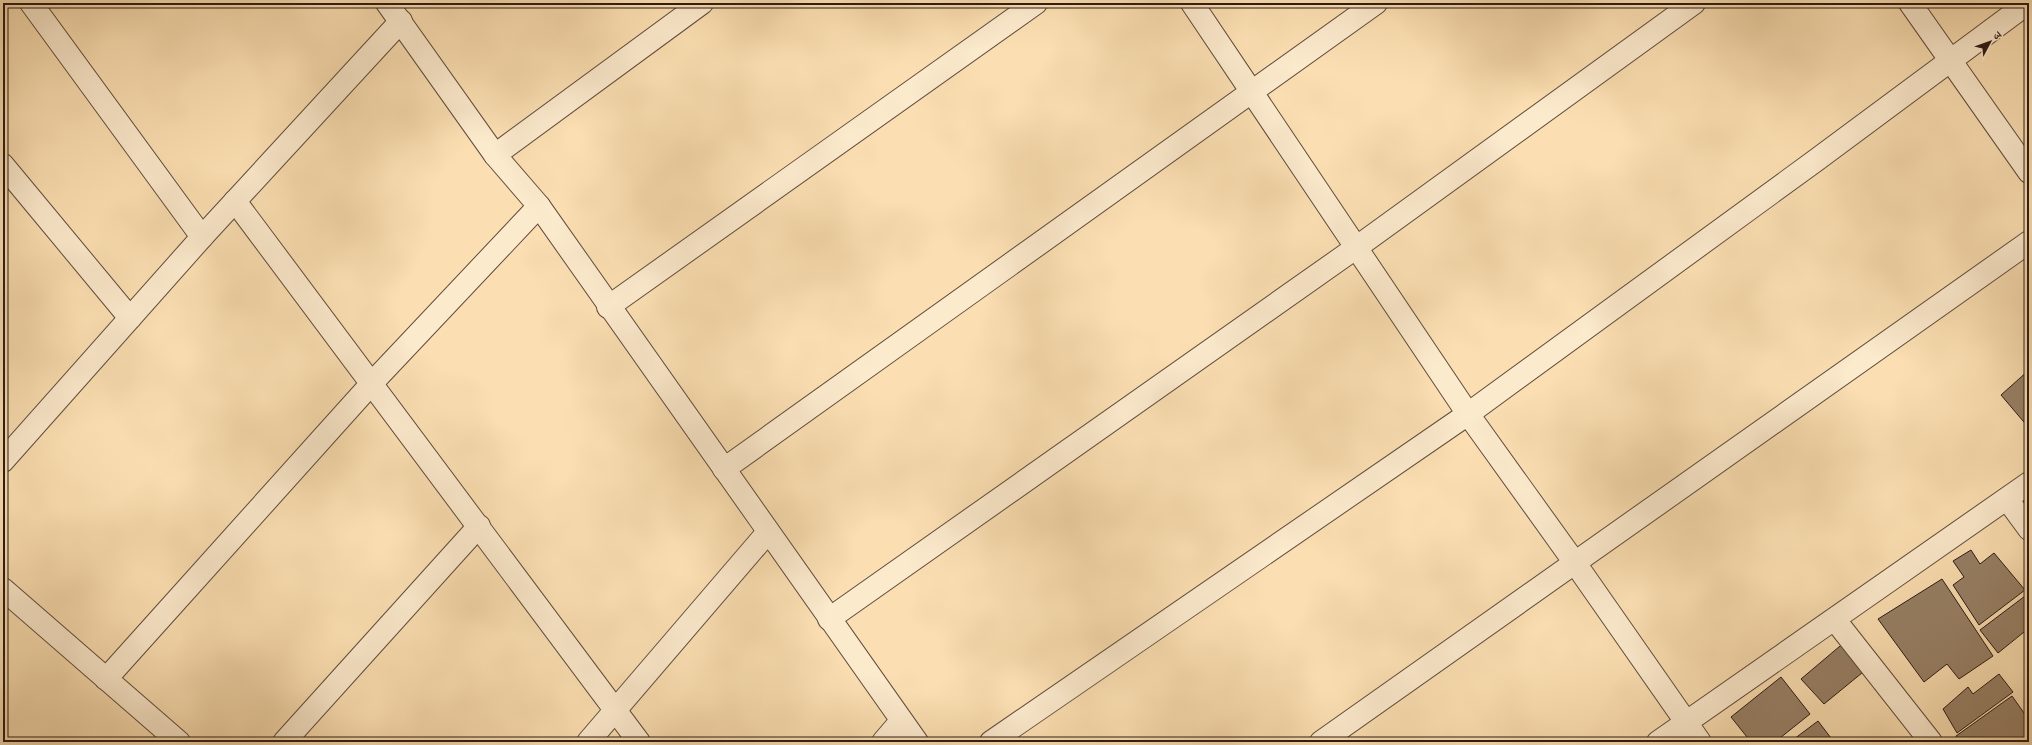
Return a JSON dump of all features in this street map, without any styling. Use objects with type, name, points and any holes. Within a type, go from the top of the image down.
[{"type":"street","points":[[31,3],[202,237]]},
{"type":"street","points":[[388,3],[495,155],[539,206],[608,306],[917,742]]},
{"type":"street","points":[[495,155],[702,3]]},
{"type":"street","points":[[608,306],[1036,3]]},
{"type":"street","points":[[1192,3],[1468,414],[1576,563],[1700,742]]},
{"type":"street","points":[[724,470],[1253,93],[1376,3]]},
{"type":"street","points":[[829,619],[1357,247],[1694,3]]},
{"type":"street","points":[[1910,3],[2029,172]]},
{"type":"street","points":[[991,742],[1468,414],[1815,161],[2028,3]]},
{"type":"street","points":[[3,461],[234,201],[401,21]]},
{"type":"street","points":[[3,164],[130,318]]},
{"type":"street","points":[[234,201],[372,383],[639,742]]},
{"type":"street","points":[[106,679],[372,383],[539,206]]},
{"type":"street","points":[[1321,742],[2029,242]]},
{"type":"street","points":[[1658,742],[1836,620],[2029,483]]},
{"type":"street","points":[[2007,499],[2029,529]]},
{"type":"street","points":[[284,742],[479,526]]},
{"type":"street","points":[[588,742],[768,532]]},
{"type":"street","points":[[7,599],[106,679],[179,742]]},
{"type":"street","points":[[1836,620],[1931,742]]},
{"type":"street","points":[[883,742],[902,721]]},
{"type":"building","points":[[2029,370],[2029,428],[2001,395]]},
{"type":"building","points":[[1971,550],[1980,564],[1994,553],[2025,590],[1979,625],[1953,585],[1964,577],[1953,561]]},
{"type":"building","points":[[1942,579],[1993,656],[1959,679],[1947,664],[1924,682],[1878,619]]},
{"type":"building","points":[[2029,593],[2029,628],[1998,653],[1980,630]]},
{"type":"building","points":[[1846,641],[1868,668],[1824,704],[1801,679]]},
{"type":"building","points":[[1999,674],[2013,692],[1957,733],[1943,709],[1968,687],[1973,694]]},
{"type":"building","points":[[1781,677],[1810,714],[1775,742],[1751,742],[1731,717]]},
{"type":"building","points":[[2012,696],[2029,720],[2029,741],[1960,742],[1956,736]]},
{"type":"building","points":[[1818,721],[1834,742],[1790,742]]}]
